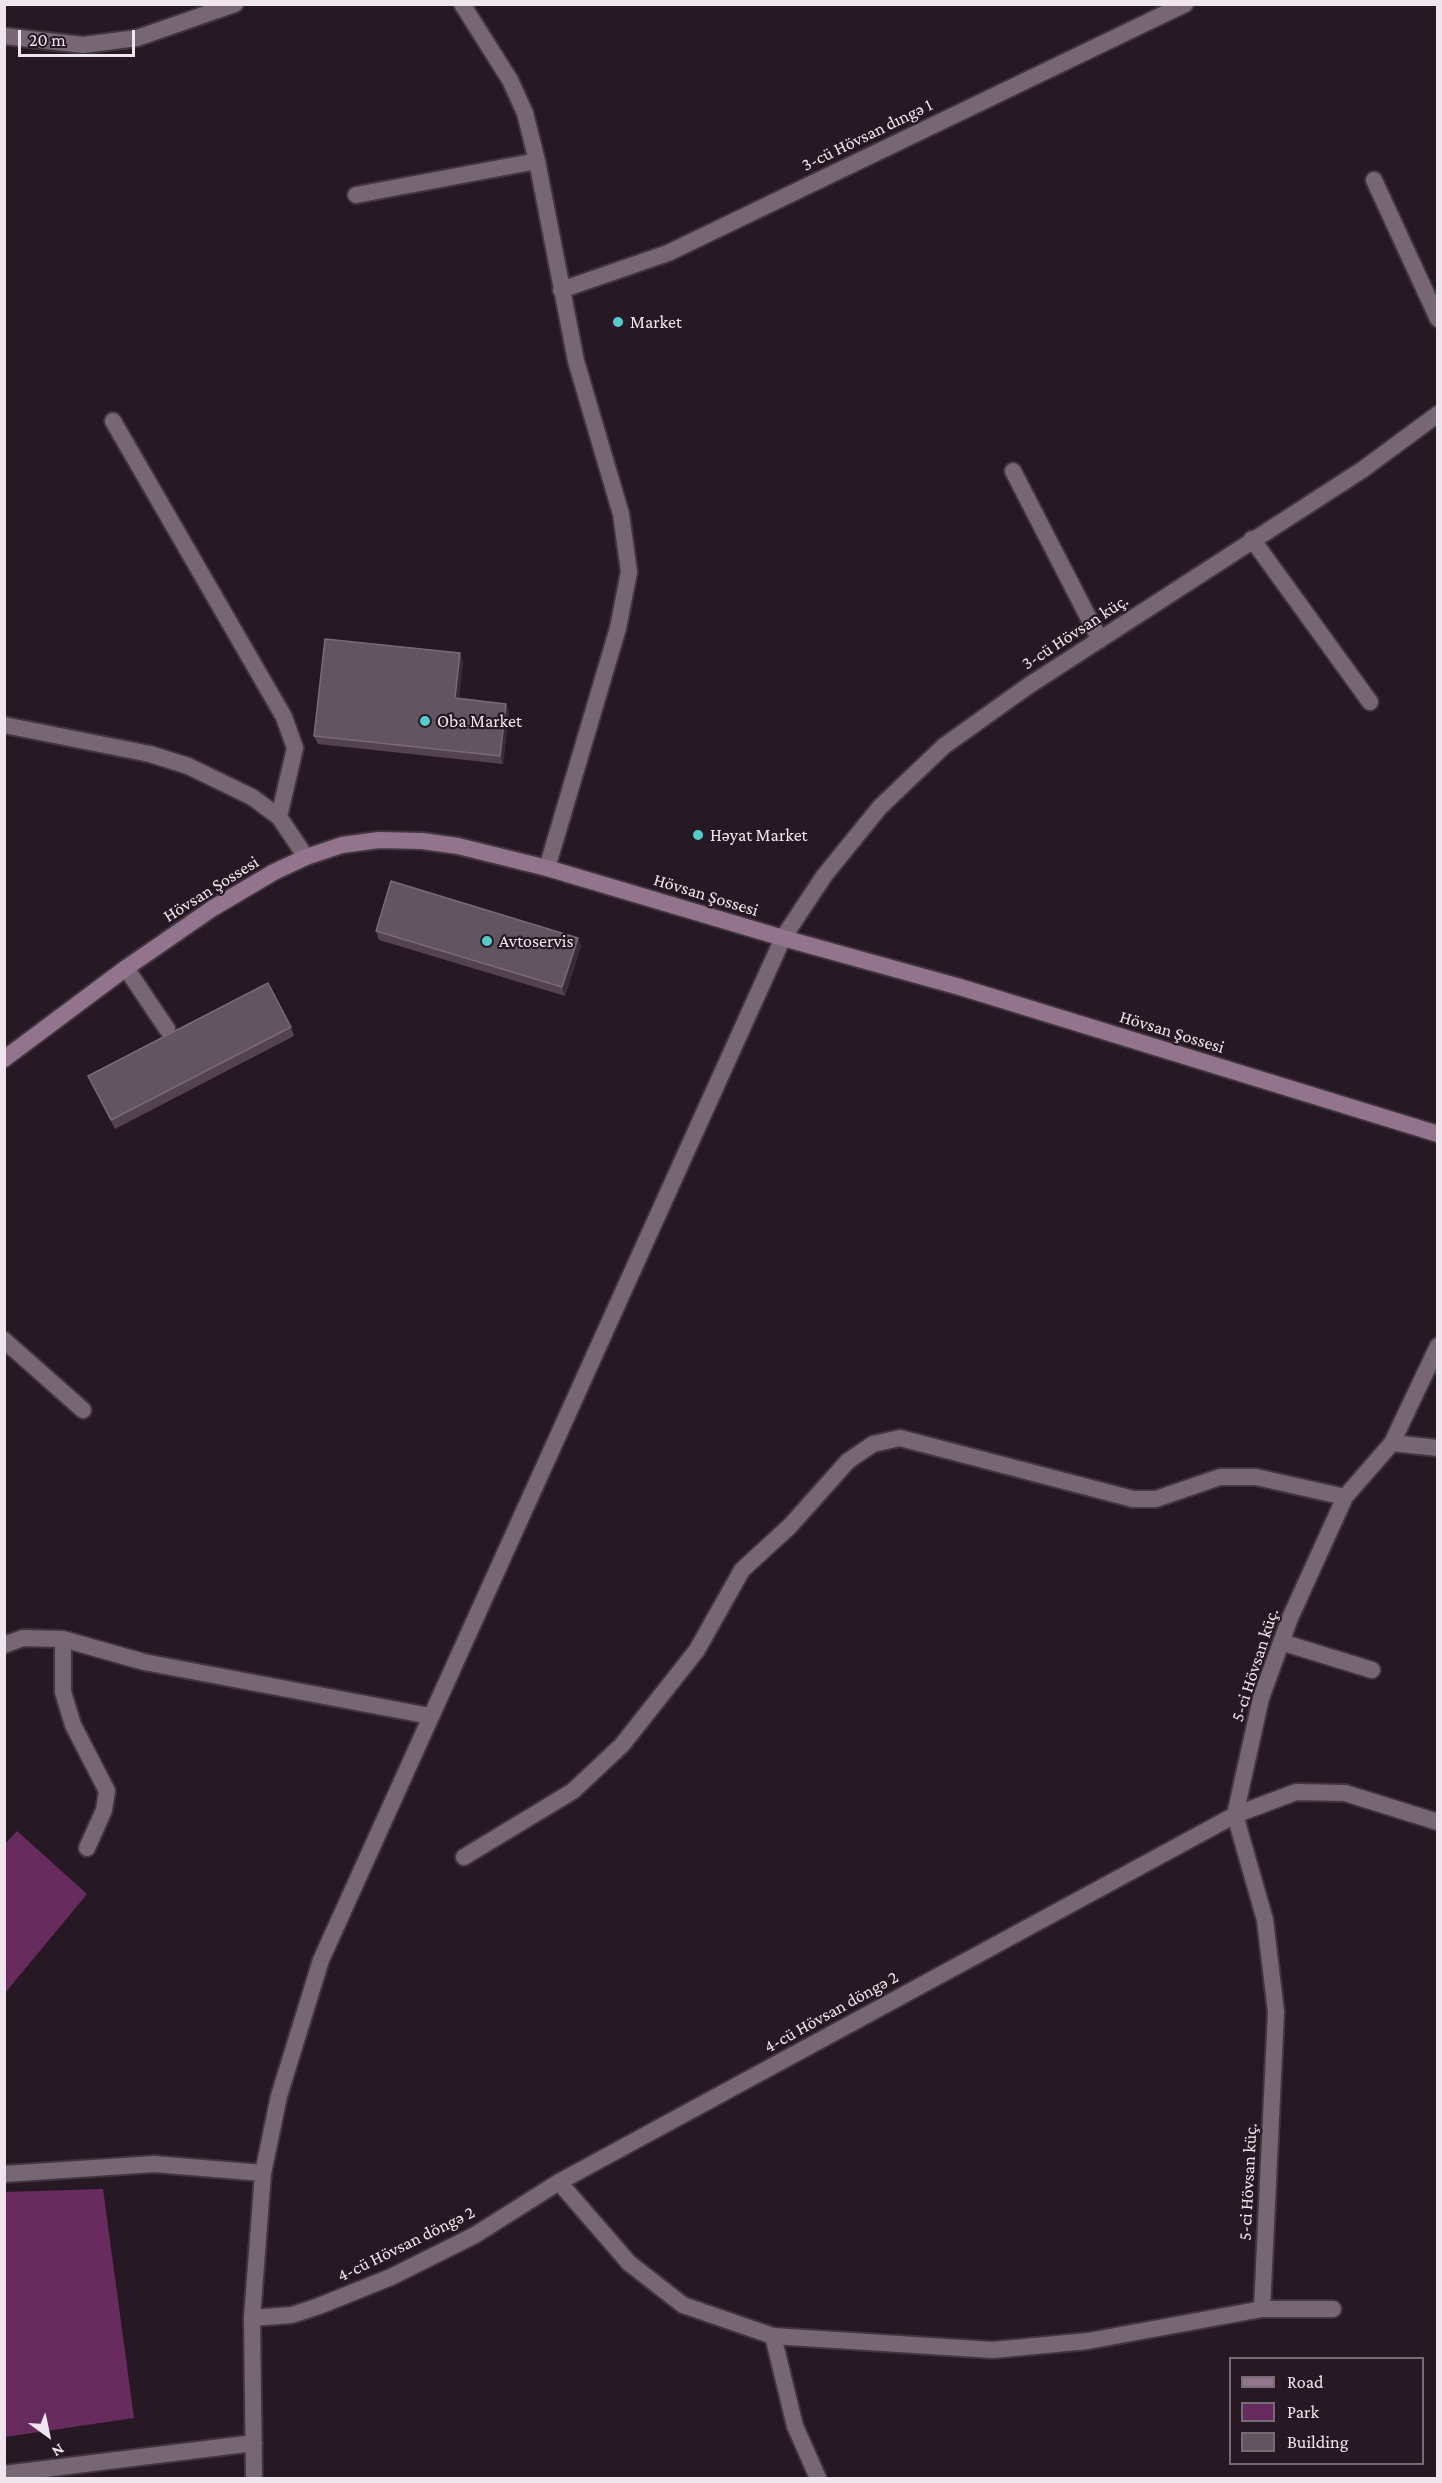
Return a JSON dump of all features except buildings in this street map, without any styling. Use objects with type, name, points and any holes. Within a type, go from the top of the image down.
[{"type":"main road","name":"Hövsan Şossesi","points":[[4,1059],[126,968],[213,908],[274,872],[306,857],[342,845],[379,840],[422,841],[458,846],[547,868],[783,938],[960,987],[1437,1134]]},
{"type":"street","points":[[5,36],[83,45],[137,38],[235,4]]},
{"type":"street","points":[[462,4],[510,80],[525,113],[537,161],[576,361],[621,514],[629,572],[618,628],[547,868]]},
{"type":"street","name":"3-cü Hövsan dıngə 1","points":[[561,290],[668,252],[1185,4]]},
{"type":"street","points":[[356,195],[537,161]]},
{"type":"street","points":[[1374,180],[1437,319]]},
{"type":"street","name":"3-cü Hövsan küç.","points":[[255,2478],[252,2318],[263,2174],[279,2096],[321,1960],[783,938],[824,876],[880,807],[944,746],[1028,686],[1362,470],[1437,414]]},
{"type":"street","points":[[113,421],[284,717],[295,748],[279,817]]},
{"type":"street","points":[[1013,471],[1100,640]]},
{"type":"street","points":[[1252,539],[1370,702]]},
{"type":"street","points":[[4,725],[150,754],[188,766],[252,796],[279,817],[306,857]]},
{"type":"street","points":[[126,968],[167,1029]]},
{"type":"street","points":[[4,1340],[83,1410]]},
{"type":"street","name":"5-ci Hövsan küç.","points":[[1262,2309],[1276,2012],[1265,1920],[1235,1815],[1261,1698],[1290,1618],[1345,1497],[1392,1443],[1437,1346]]},
{"type":"street","points":[[464,1857],[573,1791],[622,1745],[697,1650],[742,1570],[790,1526],[848,1461],[873,1444],[900,1438],[1132,1499],[1156,1499],[1220,1478],[1256,1477],[1345,1497]]},
{"type":"street","points":[[1392,1443],[1437,1448]]},
{"type":"street","points":[[4,1645],[23,1638],[63,1639],[144,1662],[430,1716]]},
{"type":"street","points":[[63,1639],[63,1692],[73,1725],[107,1791],[105,1810],[87,1848]]},
{"type":"street","points":[[1281,1642],[1372,1670]]},
{"type":"street","name":"4-cü Hövsan döngə 2","points":[[252,2318],[292,2315],[391,2277],[474,2235],[559,2182],[1235,1815],[1296,1792],[1345,1794],[1437,1821]]},
{"type":"street","points":[[4,2174],[154,2164],[263,2174]]},
{"type":"street","points":[[559,2182],[629,2263],[683,2305],[773,2336],[993,2350],[1088,2341],[1262,2309],[1333,2309]]},
{"type":"street","points":[[773,2336],[795,2426],[818,2478]]},
{"type":"street","points":[[4,2474],[254,2443]]},
{"type":"green space","points":[[17,1831],[87,1894],[5,1993],[5,1844]]},
{"type":"green space","points":[[103,2189],[134,2418],[5,2437],[5,2192]]},
{"type":"place","name":"Market","points":[[618,322]]},
{"type":"place","name":"Oba Market","points":[[425,721]]},
{"type":"place","name":"Həyat Market","points":[[698,835]]},
{"type":"place","name":"Avtoservis","points":[[487,941]]}]
